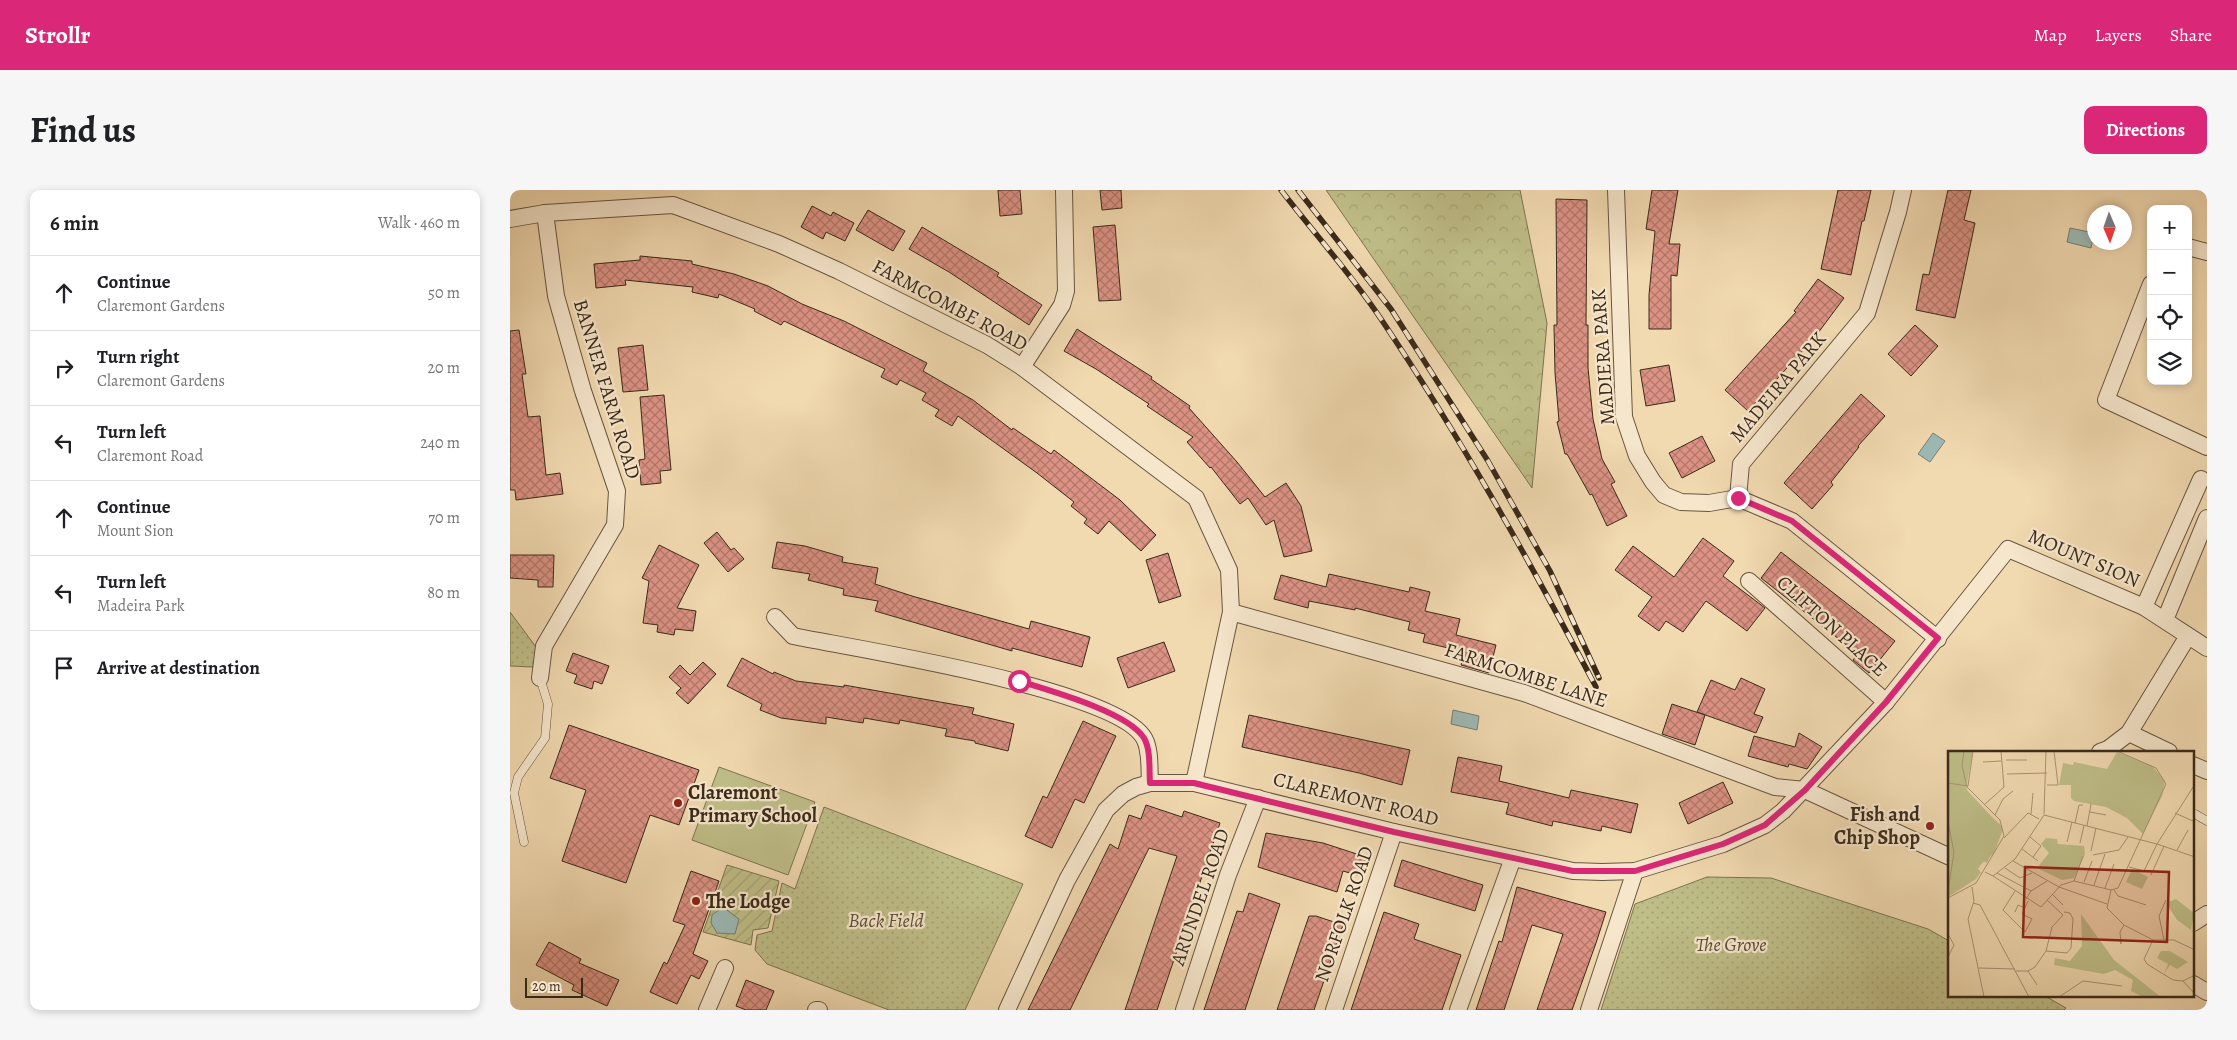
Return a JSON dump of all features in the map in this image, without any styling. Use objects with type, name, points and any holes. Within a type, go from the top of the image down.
[{"type":"street","points":[[1022,367],[1062,305],[1066,291],[1064,190]]},
{"type":"street","name":"MADIERA PARK","points":[[1616,190],[1624,417],[1637,456],[1653,482],[1664,495],[1681,502],[1738,498]]},
{"type":"street","name":"MADEIRA PARK","points":[[1738,498],[1741,464],[1867,313],[1903,190]]},
{"type":"street","name":"FARMCOMBE ROAD","points":[[510,219],[674,197],[839,271],[987,345],[1022,367],[1196,498],[1229,570],[1231,612],[1194,783]]},
{"type":"street","name":"BANNER FARM ROAD","points":[[540,678],[544,646],[615,525],[617,491],[583,391],[556,296],[545,213]]},
{"type":"street","points":[[2192,248],[2207,252]]},
{"type":"street","points":[[2147,294],[2106,400],[2207,447]]},
{"type":"street","points":[[2144,607],[2200,479]]},
{"type":"street","points":[[1738,498],[1792,521],[1938,638]]},
{"type":"street","points":[[2165,620],[2204,536],[2207,518]]},
{"type":"street","name":"MOUNT SION","points":[[1805,790],[1886,702],[2008,549],[2144,607],[2207,648]]},
{"type":"street","name":"CLIFTON PLACE","points":[[1749,581],[1886,702]]},
{"type":"street","name":"FARMCOMBE LANE","points":[[1231,612],[1524,693],[1775,787],[1805,790],[1948,855]]},
{"type":"street","points":[[775,617],[793,636],[1019,681],[1070,697],[1111,713],[1139,732],[1144,738],[1147,746],[1150,783]]},
{"type":"street","points":[[2105,751],[2129,733],[2188,636]]},
{"type":"street","points":[[2129,733],[2167,751]]},
{"type":"street","points":[[2194,765],[2207,771]]},
{"type":"street","name":"CLAREMONT ROAD","points":[[1007,1010],[1067,880],[1101,818],[1123,794],[1136,787],[1150,783],[1194,783],[1394,832],[1573,871],[1635,871],[1723,844],[1765,825],[1805,790]]},
{"type":"street","name":"ARUNDEL ROAD","points":[[1184,1010],[1228,875],[1258,798]]},
{"type":"street","name":"NORFOLK ROAD","points":[[1334,1010],[1394,832]]},
{"type":"street","points":[[1458,1010],[1513,858]]},
{"type":"street","points":[[1589,1010],[1635,871]]},
{"type":"street","points":[[2194,922],[2207,914]]},
{"type":"street","points":[[706,1010],[725,968]]},
{"type":"street","points":[[2194,985],[2207,992]]},
{"type":"lane","points":[[524,842],[514,793],[518,777],[545,738],[548,704],[540,678]]},
{"type":"lane","points":[[2195,814],[2207,821]]},
{"type":"green space","points":[[1326,190],[1520,190],[1547,323],[1532,488]]},
{"type":"green space","points":[[510,612],[539,651],[533,667],[510,666]]},
{"type":"green space","points":[[719,767],[815,802],[788,875],[692,840]]},
{"type":"green space","name":"Back Field","points":[[824,807],[1023,884],[965,1010],[889,1010],[767,964],[755,950],[757,935],[772,931],[782,883],[795,889]]},
{"type":"green space","points":[[727,865],[779,881],[768,928],[753,930],[751,945],[703,932]]},
{"type":"green space","name":"The Grove","points":[[1707,877],[1771,878],[1928,929],[1948,940],[1948,998],[2048,998],[2066,1008],[2064,1010],[1601,1010],[1635,904]]},
{"type":"water","points":[[2070,228],[2087,232],[2087,247],[2067,242]]},
{"type":"water","points":[[1933,433],[1945,441],[1930,462],[1918,454]]},
{"type":"water","points":[[1453,710],[1479,716],[1477,730],[1451,724]]},
{"type":"water","points":[[723,907],[739,919],[735,934],[717,933],[711,923],[712,915]]},
{"type":"building","points":[[998,190],[1020,190],[1022,214],[1000,216]]},
{"type":"building","points":[[1100,190],[1121,190],[1122,208],[1102,210]]},
{"type":"building","points":[[1652,190],[1678,190],[1669,244],[1680,244],[1677,276],[1671,275],[1671,329],[1649,329],[1649,295],[1655,231],[1646,229]]},
{"type":"building","points":[[1838,190],[1871,190],[1864,221],[1862,221],[1851,275],[1821,269]]},
{"type":"building","points":[[1948,190],[1971,190],[1964,220],[1975,223],[1955,318],[1916,310],[1923,274],[1929,275]]},
{"type":"building","points":[[1556,199],[1587,200],[1586,325],[1588,325],[1588,368],[1593,419],[1602,459],[1615,482],[1611,484],[1627,516],[1607,526],[1592,494],[1590,495],[1567,454],[1565,454],[1557,422],[1559,421],[1554,325],[1557,325]]},
{"type":"building","points":[[812,206],[831,216],[833,212],[854,223],[845,241],[826,232],[823,239],[801,227]]},
{"type":"building","points":[[868,210],[905,231],[893,251],[856,230]]},
{"type":"building","points":[[1115,225],[1121,300],[1099,301],[1093,227]]},
{"type":"building","points":[[922,227],[999,273],[997,276],[1042,305],[1029,325],[949,272],[909,249]]},
{"type":"building","points":[[640,256],[692,261],[692,264],[734,274],[768,286],[802,304],[844,321],[927,363],[923,371],[973,400],[1012,430],[1013,428],[1051,454],[1054,450],[1120,500],[1156,535],[1141,551],[1109,521],[1098,534],[1084,523],[1087,519],[1071,506],[1074,502],[1037,473],[958,416],[952,426],[935,416],[939,410],[922,400],[926,393],[900,380],[897,385],[881,377],[885,369],[784,321],[781,325],[754,311],[755,309],[719,294],[718,298],[692,292],[693,287],[625,280],[626,285],[596,288],[594,264],[640,260]]},
{"type":"building","points":[[1818,279],[1844,298],[1815,337],[1748,411],[1725,390],[1796,312],[1794,311]]},
{"type":"building","points":[[1915,325],[1938,346],[1911,376],[1888,354]]},
{"type":"building","points":[[1077,329],[1152,377],[1151,379],[1190,406],[1189,408],[1265,497],[1286,483],[1301,506],[1312,551],[1284,557],[1274,520],[1266,525],[1248,498],[1240,504],[1211,467],[1187,442],[1193,437],[1147,406],[1149,404],[1096,369],[1064,351]]},
{"type":"building","points":[[519,330],[526,374],[522,374],[528,417],[540,416],[546,475],[560,473],[563,494],[516,500],[515,490],[510,490],[510,331]]},
{"type":"building","points":[[643,345],[648,390],[623,392],[618,348]]},
{"type":"building","points":[[1669,365],[1675,401],[1646,406],[1640,370]]},
{"type":"building","points":[[1861,394],[1885,416],[1858,446],[1831,482],[1833,485],[1812,509],[1784,483]]},
{"type":"building","points":[[664,395],[671,470],[660,471],[661,483],[641,485],[639,460],[645,459],[640,397]]},
{"type":"building","points":[[1702,436],[1715,461],[1682,478],[1669,453]]},
{"type":"building","points":[[717,532],[731,550],[734,548],[744,559],[728,572],[704,543]]},
{"type":"building","points":[[1703,538],[1734,561],[1723,576],[1765,608],[1747,631],[1706,601],[1683,632],[1666,621],[1659,631],[1638,616],[1652,597],[1615,570],[1633,546],[1674,577]]},
{"type":"building","points":[[777,542],[805,546],[843,557],[842,562],[878,568],[875,584],[912,596],[1029,629],[1031,621],[1090,637],[1082,667],[1012,648],[1012,651],[875,611],[878,601],[843,595],[844,589],[808,580],[810,574],[772,568]]},
{"type":"building","points":[[659,545],[699,565],[677,608],[696,611],[693,631],[675,629],[674,635],[657,632],[658,625],[643,623],[649,581],[642,578]]},
{"type":"building","points":[[1781,552],[1895,641],[1869,673],[1853,660],[1858,654],[1761,578]]},
{"type":"building","points":[[1168,553],[1181,596],[1159,603],[1146,560]]},
{"type":"building","points":[[510,555],[554,555],[553,587],[538,587],[538,580],[510,578]]},
{"type":"building","points":[[1329,574],[1409,592],[1410,587],[1430,592],[1425,611],[1460,619],[1456,635],[1496,645],[1489,673],[1461,665],[1465,652],[1423,642],[1425,634],[1408,630],[1410,622],[1355,608],[1355,610],[1309,601],[1308,608],[1274,599],[1281,575],[1326,587]]},
{"type":"building","points":[[1164,642],[1175,671],[1128,688],[1117,658]]},
{"type":"building","points":[[573,653],[609,666],[602,684],[594,681],[592,689],[574,683],[577,675],[566,671]]},
{"type":"building","points":[[742,658],[773,674],[774,672],[796,681],[844,687],[844,685],[974,708],[972,714],[1014,724],[1008,751],[975,743],[975,741],[945,736],[947,729],[900,720],[899,724],[864,718],[863,723],[826,717],[826,724],[781,718],[760,710],[762,704],[727,686]]},
{"type":"building","points":[[703,662],[716,674],[688,704],[676,693],[681,688],[669,677],[680,665],[690,675]]},
{"type":"building","points":[[1741,678],[1765,689],[1754,714],[1763,717],[1756,733],[1697,712],[1711,680],[1735,690]]},
{"type":"building","points":[[1672,704],[1705,715],[1695,745],[1662,734]]},
{"type":"building","points":[[1249,715],[1410,750],[1402,785],[1359,773],[1242,747]]},
{"type":"building","points":[[1083,721],[1116,736],[1084,803],[1075,799],[1052,848],[1025,836],[1043,796],[1047,798]]},
{"type":"building","points":[[569,725],[699,770],[679,825],[650,815],[626,883],[562,861],[586,790],[550,778]]},
{"type":"building","points":[[1799,733],[1822,747],[1807,769],[1789,764],[1788,767],[1748,756],[1754,736],[1795,747]]},
{"type":"building","points":[[1458,757],[1502,766],[1499,781],[1569,798],[1571,790],[1638,804],[1631,833],[1602,826],[1601,831],[1553,821],[1552,826],[1506,814],[1509,803],[1451,792]]},
{"type":"building","points":[[1723,782],[1733,803],[1688,824],[1679,803]]},
{"type":"building","points":[[1146,805],[1182,817],[1184,811],[1220,823],[1157,1010],[1125,1010],[1177,856],[1149,848],[1070,1010],[1028,1010],[1110,844],[1118,849],[1129,815],[1141,819]]},
{"type":"building","points":[[1266,833],[1323,843],[1366,857],[1360,876],[1343,871],[1337,892],[1258,867]]},
{"type":"building","points":[[1402,860],[1483,885],[1475,911],[1394,886]]},
{"type":"building","points":[[691,871],[719,881],[693,954],[708,961],[699,979],[691,975],[677,1004],[650,992],[664,962],[667,964],[685,925],[673,921]]},
{"type":"building","points":[[1517,887],[1606,912],[1572,1010],[1537,1010],[1563,934],[1532,925],[1504,1010],[1476,1010],[1499,941],[1502,942]]},
{"type":"building","points":[[1249,893],[1280,904],[1245,1010],[1204,1010],[1237,911],[1243,912]]},
{"type":"building","points":[[1384,912],[1419,924],[1414,939],[1461,955],[1442,1010],[1351,1010]]},
{"type":"building","points":[[1309,916],[1316,916],[1343,925],[1314,1010],[1277,1010]]},
{"type":"building","points":[[549,942],[581,959],[579,963],[619,980],[607,1006],[572,990],[574,985],[536,965]]},
{"type":"building","points":[[746,980],[774,991],[766,1010],[746,1010],[736,1006]]},
{"type":"railway","points":[[1281,190],[1381,319],[1439,409],[1493,500],[1596,687]]},
{"type":"railway","points":[[1298,190],[1391,309],[1488,461],[1550,571],[1599,678]]},
{"type":"place","name":"Claremont Primary School","points":[[678,803]]},
{"type":"place","name":"Fish and Chip Shop","points":[[1930,826]]},
{"type":"place","name":"The Lodge","points":[[696,901]]},
{"type":"route","points":[[1019,681],[1070,697],[1111,713],[1139,732],[1147,746],[1150,783],[1194,783],[1394,832],[1573,871],[1635,871],[1723,844],[1765,825],[1805,790],[1886,702],[1938,638],[1792,521],[1738,498]]}]
